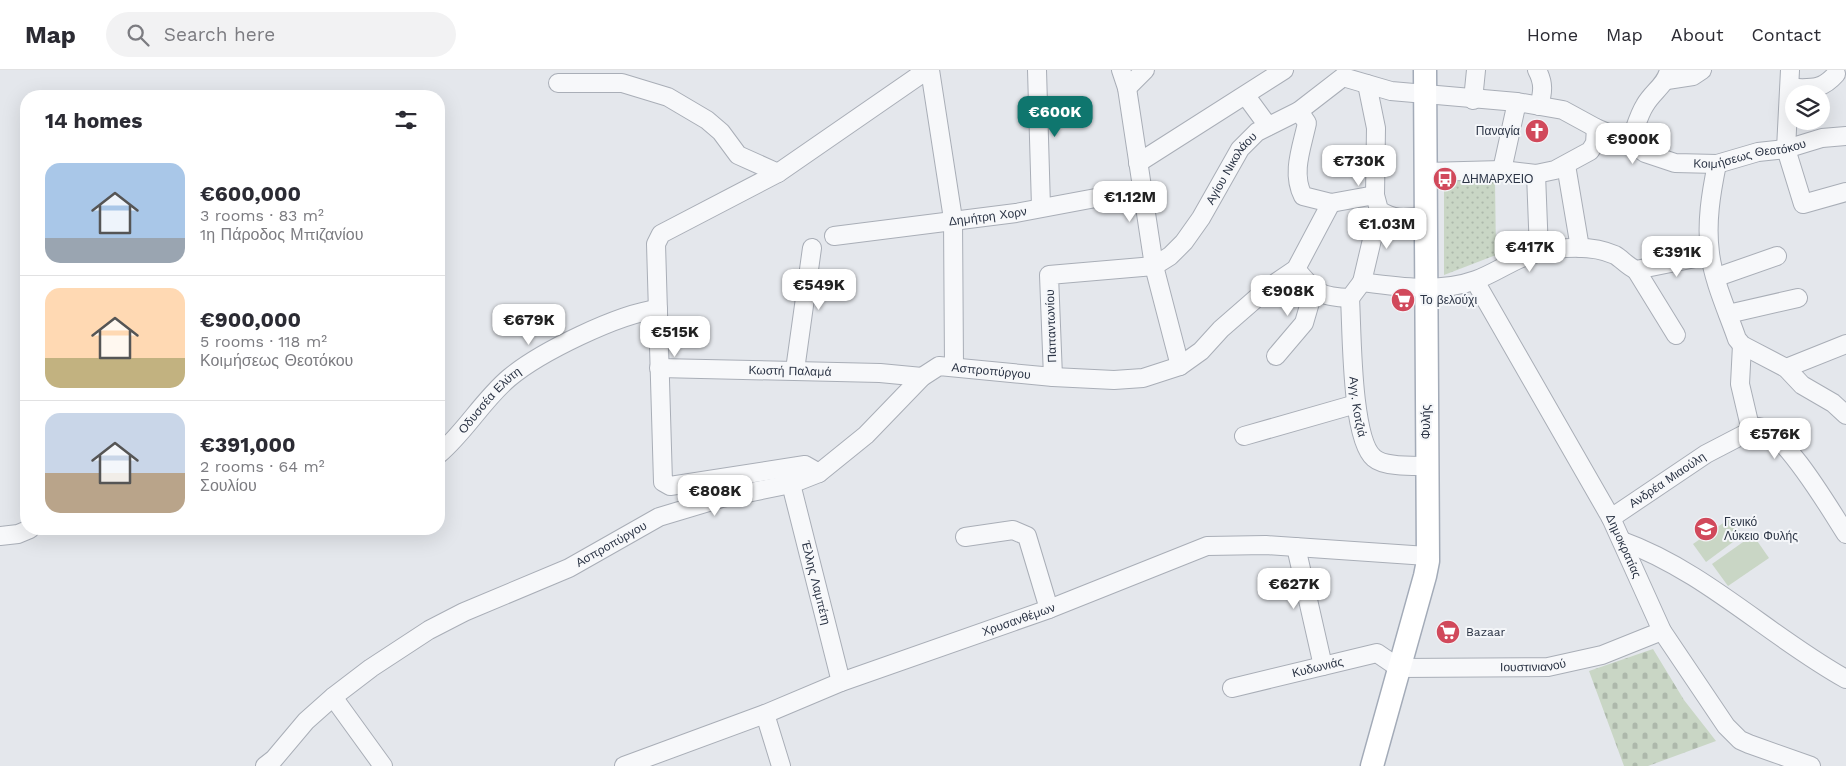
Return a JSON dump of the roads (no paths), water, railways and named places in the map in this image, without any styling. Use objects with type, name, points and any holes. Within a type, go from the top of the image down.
[{"type":"main road","name":"Φυλής","points":[[1372,766],[1425,576],[1427,556],[1425,70]]},
{"type":"street","points":[[819,473],[805,465],[670,486],[663,482],[656,244],[661,234],[778,173],[929,70],[953,219],[954,366]]},
{"type":"street","points":[[1037,70],[1041,207]]},
{"type":"street","points":[[1121,70],[1127,88],[1141,195],[1154,266],[1180,366]]},
{"type":"street","points":[[1127,88],[1145,70]]},
{"type":"street","points":[[1138,163],[1246,96],[1284,70]]},
{"type":"street","points":[[1473,100],[1476,70]]},
{"type":"street","points":[[1537,70],[1542,79],[1543,92],[1539,106]]},
{"type":"street","points":[[1630,142],[1644,107],[1668,75],[1693,76],[1702,70]]},
{"type":"street","points":[[1790,70],[1790,85]]},
{"type":"street","name":"Αγίου Νικολάου","points":[[1154,266],[1170,256],[1184,242],[1201,218],[1240,149],[1257,132],[1298,110],[1342,74],[1367,84],[1391,90],[1425,94]]},
{"type":"street","points":[[1826,85],[1836,74]]},
{"type":"street","points":[[558,83],[622,83],[640,78],[707,120],[721,132],[738,155],[778,173]]},
{"type":"street","points":[[1332,203],[1322,225],[1296,270],[1316,292],[1328,297],[1350,298],[1362,282],[1377,202],[1376,128],[1367,84]]},
{"type":"street","name":"Κοιμήσεως Θεοτόκου","points":[[1425,94],[1473,100],[1517,102],[1563,110],[1596,128],[1615,134],[1645,153],[1675,163],[1717,164],[1758,152],[1786,149],[1822,138],[1846,136]]},
{"type":"street","points":[[1246,96],[1268,126]]},
{"type":"street","points":[[1502,170],[1517,102]]},
{"type":"street","points":[[1298,110],[1307,123],[1296,184],[1303,196],[1332,203],[1377,202],[1395,218],[1426,216]]},
{"type":"street","points":[[1426,172],[1502,170],[1536,174],[1566,165],[1590,151],[1595,143],[1596,128]]},
{"type":"street","points":[[1787,130],[1786,149],[1803,204],[1846,192]]},
{"type":"street","points":[[1717,164],[1711,194],[1708,231],[1710,255],[1737,339],[1742,345],[1786,368],[1802,385],[1833,403],[1846,415]]},
{"type":"street","points":[[1566,165],[1580,248]]},
{"type":"street","points":[[1536,174],[1539,252]]},
{"type":"street","name":"Δημήτρη Χορν","points":[[834,236],[953,219],[1016,213],[1101,197],[1141,195]]},
{"type":"street","points":[[795,370],[812,248]]},
{"type":"street","points":[[1362,282],[1427,289],[1475,281],[1539,252],[1580,248],[1616,255],[1626,266],[1636,270],[1710,255]]},
{"type":"street","points":[[1716,277],[1777,256]]},
{"type":"street","name":"Παπαντωνίου","points":[[1053,377],[1049,275],[1154,266]]},
{"type":"street","name":"Ασπροπύργου","points":[[265,766],[274,759],[306,721],[333,697],[371,668],[429,630],[464,612],[569,568],[659,517],[722,498],[791,484],[819,473],[866,435],[922,377],[939,366],[1053,377],[1114,380],[1143,378],[1180,366],[1201,351],[1221,329],[1268,288],[1296,270]]},
{"type":"street","points":[[1636,270],[1676,336]]},
{"type":"street","name":"Δημοκρατίας","points":[[1475,281],[1611,518],[1662,631],[1733,734],[1767,759],[1811,766]]},
{"type":"street","points":[[1276,356],[1304,323],[1311,299],[1316,292]]},
{"type":"street","name":"Αγγ. Κοτζιά","points":[[1350,298],[1356,404],[1363,445],[1375,460],[1401,466],[1426,466]]},
{"type":"street","points":[[1728,314],[1798,298]]},
{"type":"street","name":"Οδυσσέα Ελύτη","points":[[445,447],[509,377],[564,344],[638,312],[658,309]]},
{"type":"street","points":[[1786,368],[1846,344]]},
{"type":"street","points":[[1742,345],[1740,384],[1751,431],[1758,427],[1766,428],[1781,441],[1846,534]]},
{"type":"street","name":"Κωστή Παλαμά","points":[[659,368],[795,370],[880,373],[922,377]]},
{"type":"street","points":[[1244,436],[1356,404]]},
{"type":"street","name":"Ανδρέα Μιαούλη","points":[[1611,518],[1706,454],[1751,431]]},
{"type":"street","name":"Έλλης Λαμπέτη","points":[[791,484],[841,682]]},
{"type":"street","points":[[965,538],[1013,530],[1027,536],[1049,609]]},
{"type":"street","points":[[0,536],[20,533]]},
{"type":"street","points":[[1622,541],[1649,551],[1731,602],[1823,666],[1846,679]]},
{"type":"street","name":"Χρυσανθέμων","points":[[624,766],[765,714],[841,682],[1049,609],[1207,546],[1230,544],[1296,547],[1427,556]]},
{"type":"street","points":[[1296,547],[1323,666]]},
{"type":"street","name":"Ιουστινιανού","points":[[1399,668],[1548,667],[1602,655],[1662,631]]},
{"type":"street","name":"Κυδωνιάς","points":[[1232,688],[1377,653],[1399,668]]},
{"type":"street","points":[[333,697],[384,766]]},
{"type":"street","points":[[765,714],[781,766]]},
{"type":"place","name":"Παναγία","points":[[1537,131]]},
{"type":"place","name":"ΔΗΜΑΡΧΕΙΟ","points":[[1445,179]]},
{"type":"place","name":"Το βελούχι","points":[[1403,300]]},
{"type":"place","name":"Γενικό Λύκειο Φυλής","points":[[1706,529]]},
{"type":"place","name":"Bazaar","points":[[1448,632]]}]
